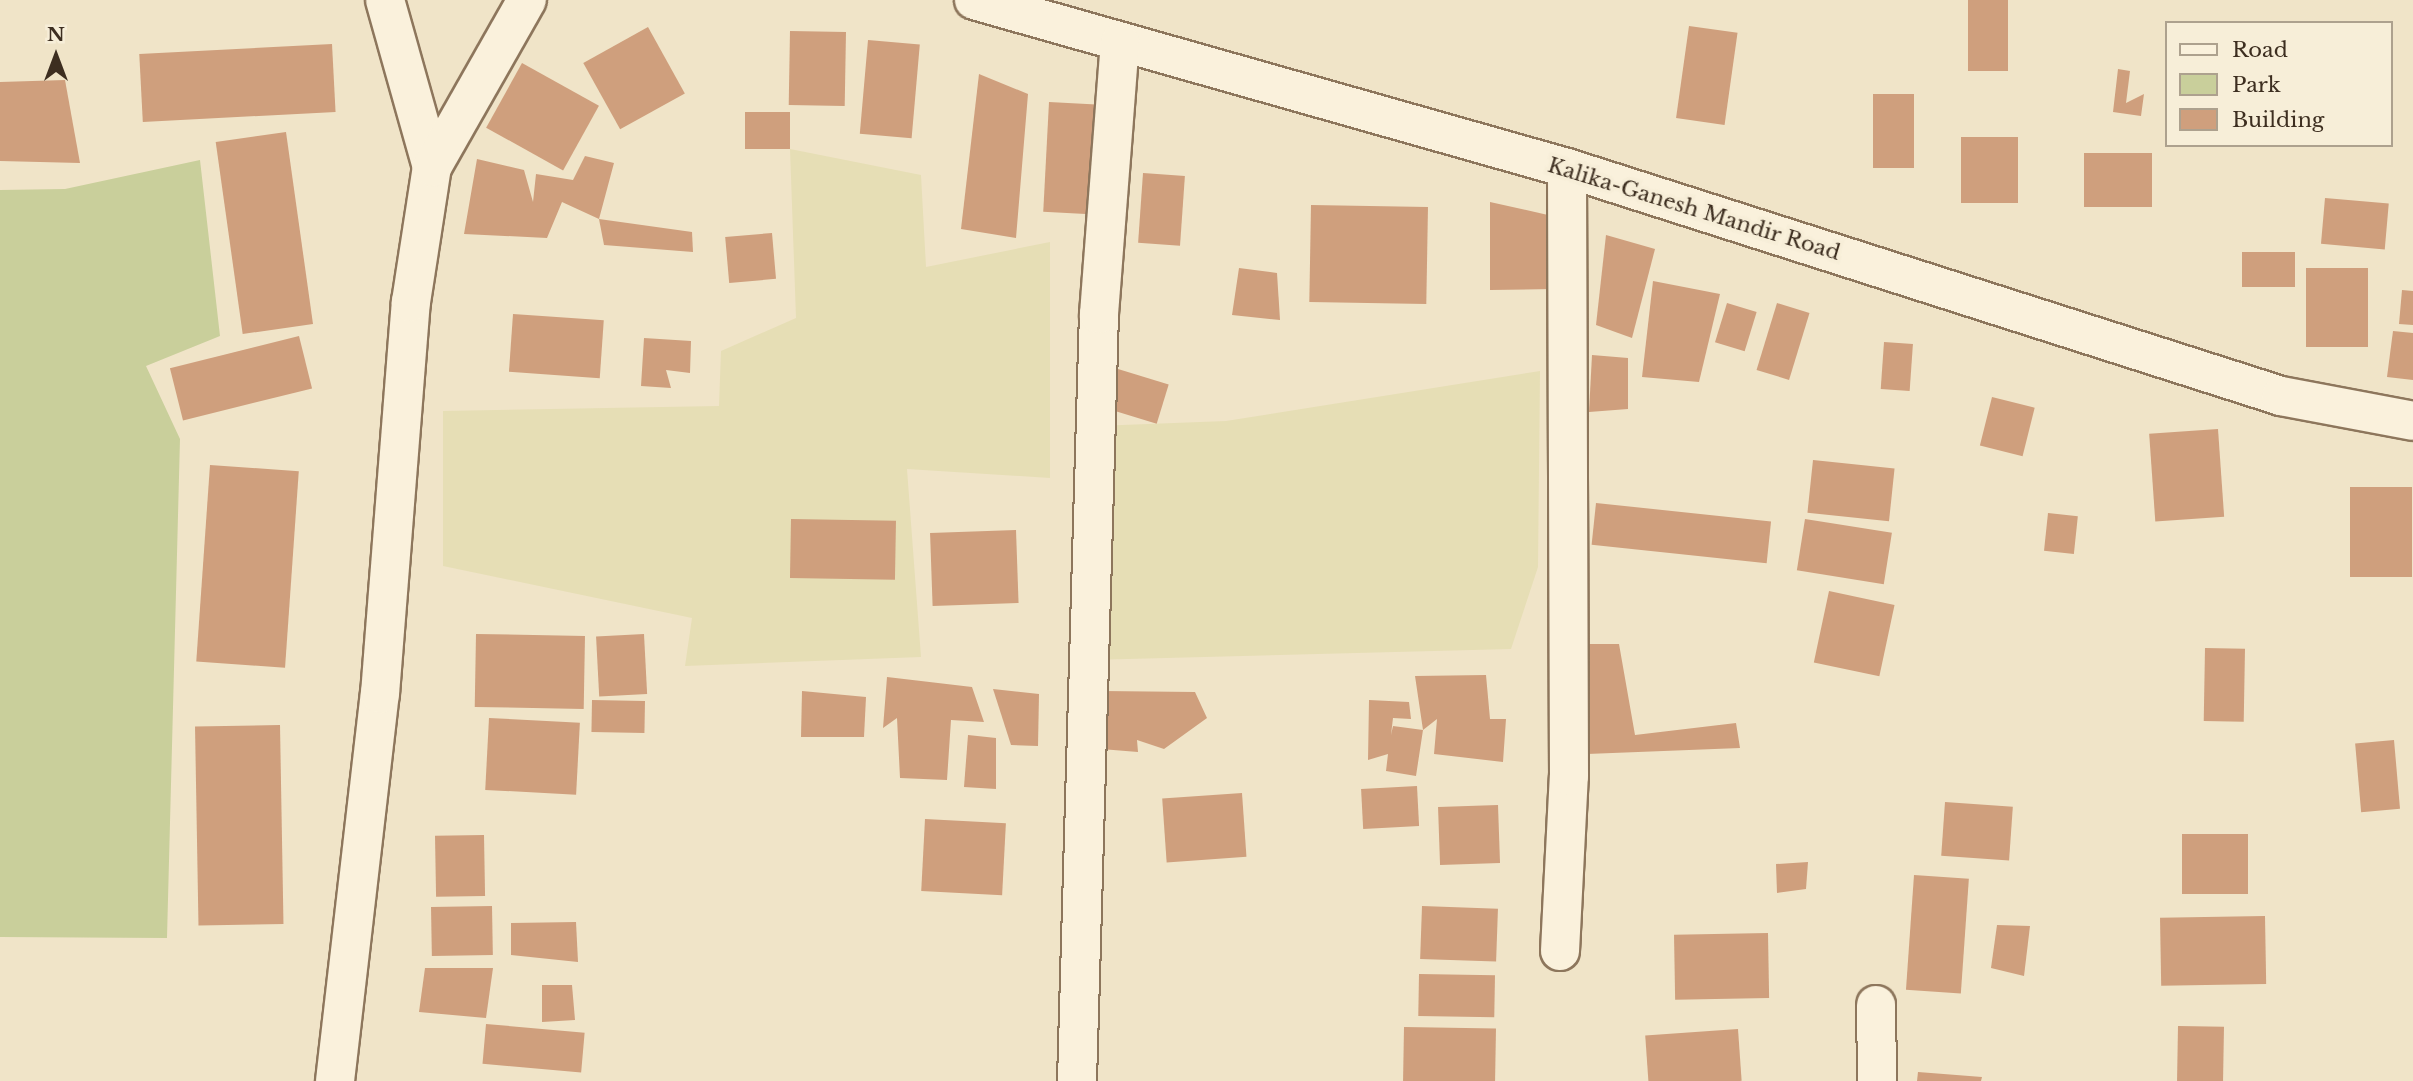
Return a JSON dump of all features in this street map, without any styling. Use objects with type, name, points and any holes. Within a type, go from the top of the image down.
[{"type":"street","points":[[385,0],[432,167]]},
{"type":"street","points":[[335,1081],[380,694],[411,302],[432,167],[527,0]]},
{"type":"street","name":"Kalika-Ganesh Mandir Road","points":[[974,0],[1567,168],[2281,396],[2413,421]]},
{"type":"street","points":[[1077,1081],[1099,326],[1120,43]]},
{"type":"street","points":[[1560,951],[1569,776],[1567,168]]},
{"type":"street","points":[[1877,1005],[1877,1081]]},
{"type":"shaded area","points":[[790,149],[921,175],[926,267],[1050,242],[1050,478],[907,469],[921,657],[685,666],[692,618],[443,566],[443,411],[719,406],[721,351],[796,318]]},
{"type":"shaded area","points":[[1540,371],[1538,567],[1511,649],[1089,660],[1096,426],[1226,421]]},
{"type":"green space","points":[[200,160],[220,336],[146,366],[180,439],[167,938],[0,937],[0,190],[65,189]]},
{"type":"building","points":[[1968,0],[2008,0],[2008,71],[1968,71]]},
{"type":"building","points":[[1689,26],[1738,33],[1725,125],[1676,118]]},
{"type":"building","points":[[648,27],[685,93],[620,129],[583,63]]},
{"type":"building","points":[[790,31],[846,32],[845,106],[789,105]]},
{"type":"building","points":[[868,40],[920,45],[912,138],[860,134]]},
{"type":"building","points":[[332,44],[336,112],[143,122],[139,54]]},
{"type":"building","points":[[522,63],[599,106],[563,170],[486,128]]},
{"type":"building","points":[[2118,69],[2130,71],[2126,103],[2144,94],[2141,116],[2113,112]]},
{"type":"building","points":[[979,74],[1028,94],[1016,238],[961,229]]},
{"type":"building","points":[[65,80],[80,163],[0,161],[0,82]]},
{"type":"building","points":[[1873,94],[1914,94],[1914,168],[1873,168]]},
{"type":"building","points":[[1049,102],[1101,105],[1095,215],[1043,212]]},
{"type":"building","points":[[745,112],[790,112],[790,149],[745,149]]},
{"type":"building","points":[[286,132],[313,324],[243,334],[216,142]]},
{"type":"building","points":[[1961,137],[2018,137],[2018,203],[1961,203]]},
{"type":"building","points":[[2084,153],[2152,153],[2152,207],[2084,207]]},
{"type":"building","points":[[585,156],[614,163],[599,219],[562,202],[547,238],[464,234],[477,159],[524,170],[533,202],[536,174],[573,180]]},
{"type":"building","points":[[1143,173],[1185,176],[1180,246],[1138,243]]},
{"type":"building","points":[[2325,198],[2389,204],[2385,249],[2321,244]]},
{"type":"building","points":[[1490,202],[1548,215],[1553,289],[1490,290]]},
{"type":"building","points":[[1311,205],[1428,207],[1426,304],[1309,302]]},
{"type":"building","points":[[599,219],[692,232],[693,252],[604,245]]},
{"type":"building","points":[[772,233],[776,279],[729,283],[725,237]]},
{"type":"building","points":[[1606,235],[1655,249],[1632,338],[1596,325]]},
{"type":"building","points":[[2242,252],[2295,252],[2295,287],[2242,287]]},
{"type":"building","points":[[1239,268],[1277,273],[1280,320],[1232,315]]},
{"type":"building","points":[[2306,268],[2368,268],[2368,347],[2306,347]]},
{"type":"building","points":[[1653,281],[1720,294],[1699,382],[1642,377]]},
{"type":"building","points":[[2402,290],[2413,291],[2413,325],[2399,324]]},
{"type":"building","points":[[1727,303],[1757,312],[1745,351],[1715,342]]},
{"type":"building","points":[[1777,303],[1810,313],[1789,380],[1757,370]]},
{"type":"building","points":[[513,314],[604,320],[600,378],[509,372]]},
{"type":"building","points":[[2393,331],[2413,333],[2413,380],[2387,377]]},
{"type":"building","points":[[299,336],[312,388],[183,421],[170,368]]},
{"type":"building","points":[[644,338],[691,341],[690,373],[666,370],[671,388],[641,386]]},
{"type":"building","points":[[1884,342],[1913,344],[1910,391],[1881,389]]},
{"type":"building","points":[[1592,355],[1628,358],[1628,409],[1589,412]]},
{"type":"building","points":[[1118,369],[1169,384],[1157,424],[1106,408]]},
{"type":"building","points":[[1992,397],[2035,408],[2023,456],[1980,446]]},
{"type":"building","points":[[2218,429],[2224,517],[2155,522],[2149,434]]},
{"type":"building","points":[[1813,460],[1895,469],[1889,521],[1807,513]]},
{"type":"building","points":[[210,465],[299,471],[285,668],[196,662]]},
{"type":"building","points":[[2350,487],[2412,487],[2412,577],[2350,577]]},
{"type":"building","points":[[1596,503],[1771,521],[1767,563],[1592,545]]},
{"type":"building","points":[[2048,513],[2078,516],[2074,554],[2044,551]]},
{"type":"building","points":[[791,519],[896,521],[895,580],[790,578]]},
{"type":"building","points":[[1805,519],[1892,533],[1884,584],[1797,570]]},
{"type":"building","points":[[1016,530],[1019,603],[933,606],[930,533]]},
{"type":"building","points":[[1829,591],[1895,605],[1879,676],[1814,662]]},
{"type":"building","points":[[476,634],[585,636],[584,709],[475,707]]},
{"type":"building","points":[[644,634],[647,694],[599,696],[596,637]]},
{"type":"building","points":[[1586,644],[1619,644],[1635,735],[1736,723],[1740,748],[1587,754]]},
{"type":"building","points":[[2205,648],[2245,649],[2244,722],[2204,721]]},
{"type":"building","points":[[1486,675],[1490,719],[1506,719],[1503,762],[1434,754],[1437,719],[1423,730],[1415,676]]},
{"type":"building","points":[[887,677],[972,687],[984,722],[951,720],[947,780],[900,778],[897,718],[883,728]]},
{"type":"building","points":[[993,689],[1039,694],[1038,746],[1011,745]]},
{"type":"building","points":[[802,691],[866,697],[864,737],[801,737]]},
{"type":"building","points":[[1102,691],[1195,692],[1207,718],[1164,749],[1137,740],[1138,752],[1101,749]]},
{"type":"building","points":[[592,700],[645,701],[644,733],[591,732]]},
{"type":"building","points":[[1369,700],[1409,702],[1411,719],[1393,718],[1391,735],[1393,726],[1423,730],[1416,776],[1386,771],[1388,754],[1368,760]]},
{"type":"building","points":[[489,718],[580,723],[576,795],[485,790]]},
{"type":"building","points":[[280,725],[283,924],[198,925],[195,726]]},
{"type":"building","points":[[968,735],[996,738],[996,789],[964,787]]},
{"type":"building","points":[[2394,740],[2400,809],[2361,812],[2355,743]]},
{"type":"building","points":[[1417,786],[1419,826],[1363,829],[1361,789]]},
{"type":"building","points":[[1242,793],[1246,857],[1167,862],[1162,799]]},
{"type":"building","points":[[1945,802],[2013,807],[2009,861],[1941,856]]},
{"type":"building","points":[[1498,805],[1500,863],[1440,865],[1438,807]]},
{"type":"building","points":[[925,819],[1006,823],[1002,895],[921,891]]},
{"type":"building","points":[[2182,834],[2248,834],[2248,894],[2182,894]]},
{"type":"building","points":[[484,835],[485,896],[436,897],[435,836]]},
{"type":"building","points":[[1808,862],[1806,889],[1777,893],[1776,864]]},
{"type":"building","points":[[1914,875],[1969,879],[1961,994],[1906,990]]},
{"type":"building","points":[[492,906],[493,955],[432,956],[431,907]]},
{"type":"building","points":[[1422,906],[1498,909],[1496,962],[1420,959]]},
{"type":"building","points":[[2265,916],[2266,984],[2161,986],[2160,918]]},
{"type":"building","points":[[576,922],[578,962],[511,955],[511,923]]},
{"type":"building","points":[[1997,925],[2030,926],[2024,976],[1991,968]]},
{"type":"building","points":[[1768,933],[1769,998],[1675,1000],[1674,935]]},
{"type":"building","points":[[425,968],[493,968],[486,1018],[419,1012]]},
{"type":"building","points":[[1419,974],[1495,975],[1494,1017],[1418,1016]]},
{"type":"building","points":[[542,985],[572,985],[575,1020],[542,1022]]},
{"type":"building","points":[[486,1024],[585,1033],[581,1072],[483,1064]]},
{"type":"building","points":[[2178,1026],[2224,1027],[2223,1081],[2177,1081]]},
{"type":"building","points":[[1404,1027],[1496,1029],[1495,1081],[1403,1081]]},
{"type":"building","points":[[1738,1029],[1742,1081],[1648,1081],[1645,1035]]},
{"type":"building","points":[[1918,1072],[1982,1077],[1981,1081],[1917,1081]]}]
